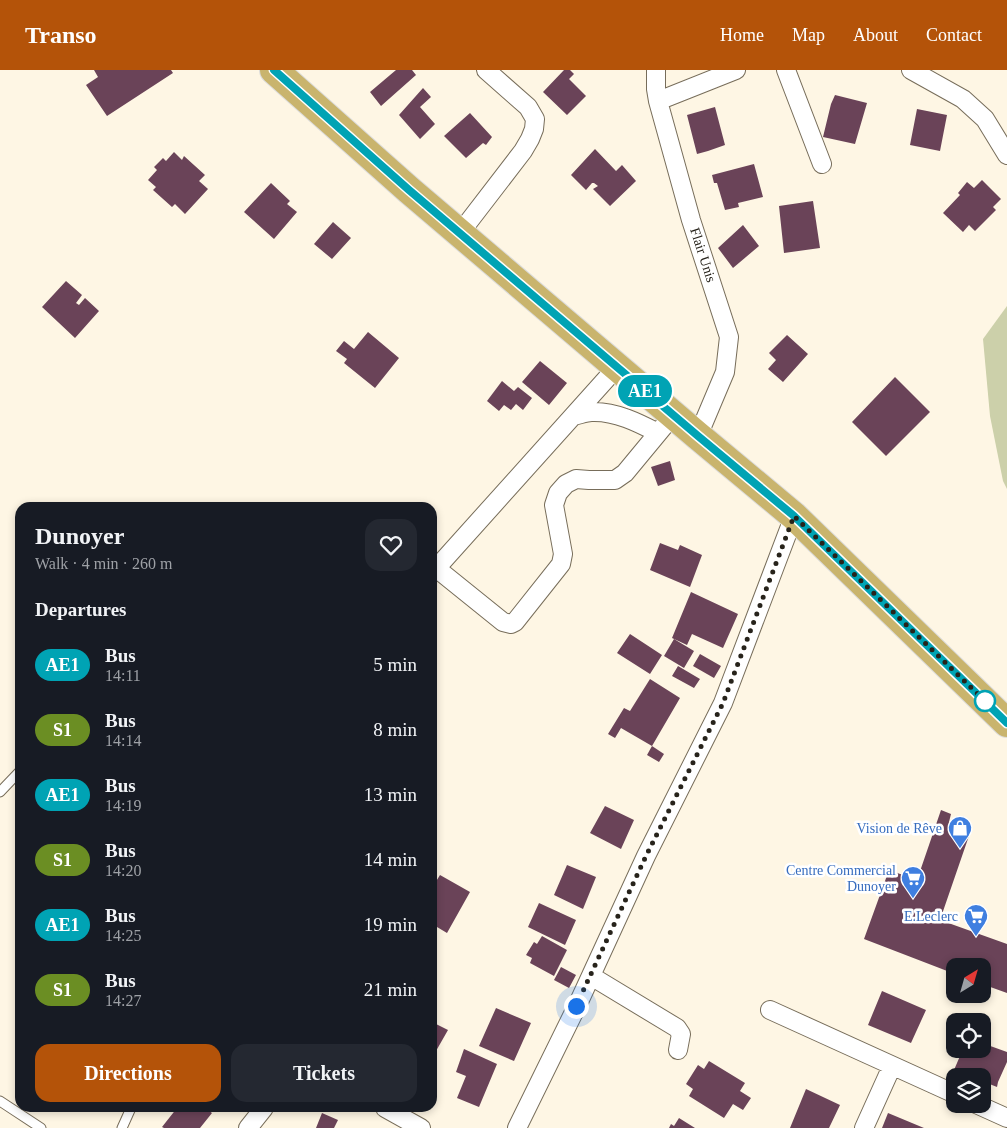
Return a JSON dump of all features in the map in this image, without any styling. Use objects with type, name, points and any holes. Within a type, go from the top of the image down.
[{"type":"main road","points":[[274,70],[409,190],[617,367],[666,424],[698,436],[794,516],[1007,723]]},
{"type":"street","points":[[460,233],[523,151],[534,129],[535,119],[528,107],[486,70]]},
{"type":"street","name":"Flair Unis","points":[[656,70],[658,101],[691,220],[729,337],[724,372],[698,436]]},
{"type":"street","points":[[658,101],[736,70]]},
{"type":"street","points":[[786,70],[822,164]]},
{"type":"street","points":[[911,70],[963,99],[985,119],[1007,155]]},
{"type":"street","points":[[437,567],[617,367]]},
{"type":"street","points":[[572,416],[592,412],[637,422],[666,424]]},
{"type":"street","points":[[437,572],[503,622],[511,624],[515,622],[562,564],[563,554],[554,506],[558,493],[566,484],[576,479],[615,480],[624,473],[666,424]]},
{"type":"street","points":[[517,1128],[591,976],[646,856],[723,703],[794,516]]},
{"type":"street","points":[[591,976],[677,1028],[681,1034],[678,1050]]},
{"type":"street","points":[[770,1010],[946,1090]]},
{"type":"street","points":[[864,1128],[892,1066]]},
{"type":"street","points":[[991,1111],[1007,1118]]},
{"type":"street","points":[[248,1128],[261,1112]]},
{"type":"street","points":[[392,1112],[421,1128]]},
{"type":"lane","points":[[0,792],[15,776]]},
{"type":"lane","points":[[0,1102],[15,1112]]},
{"type":"lane","points":[[16,1112],[41,1128]]},
{"type":"lane","points":[[122,1128],[129,1112]]},
{"type":"green space","points":[[1007,306],[1007,489],[1003,481],[990,416],[983,339]]},
{"type":"building","points":[[94,70],[171,70],[173,73],[107,116],[86,85],[98,77]]},
{"type":"building","points":[[396,70],[412,70],[416,75],[381,106],[370,92]]},
{"type":"building","points":[[564,70],[570,70],[574,74],[569,79],[586,96],[567,115],[543,92]]},
{"type":"building","points":[[423,88],[431,97],[420,107],[435,124],[420,139],[399,115]]},
{"type":"building","points":[[835,95],[867,103],[855,144],[823,137]]},
{"type":"building","points":[[715,107],[725,145],[697,154],[687,115]]},
{"type":"building","points":[[917,109],[947,115],[940,151],[910,145]]},
{"type":"building","points":[[470,113],[492,137],[486,145],[483,143],[466,158],[444,136]]},
{"type":"building","points":[[595,149],[616,171],[622,165],[636,181],[610,206],[593,189],[598,186],[592,183],[586,190],[571,175]]},
{"type":"building","points":[[174,152],[182,160],[184,156],[205,175],[199,181],[208,189],[185,214],[175,204],[172,207],[153,190],[156,187],[148,180],[157,170],[154,167],[163,158],[166,161]]},
{"type":"building","points":[[754,164],[763,197],[738,203],[739,207],[725,210],[717,183],[714,183],[712,175]]},
{"type":"building","points":[[982,180],[1001,199],[993,207],[996,210],[975,231],[969,225],[963,232],[943,213],[960,195],[958,193],[967,182],[974,188]]},
{"type":"building","points":[[271,183],[290,201],[287,204],[297,212],[274,239],[244,212]]},
{"type":"building","points":[[813,201],[820,248],[784,253],[779,206]]},
{"type":"building","points":[[333,222],[351,238],[332,259],[314,244]]},
{"type":"building","points":[[743,225],[759,246],[733,268],[718,248]]},
{"type":"building","points":[[66,281],[82,295],[76,303],[79,305],[85,298],[99,311],[75,338],[42,307]]},
{"type":"building","points":[[368,332],[399,358],[375,388],[344,363],[347,359],[336,351],[344,341],[354,349]]},
{"type":"building","points":[[787,335],[808,354],[783,382],[768,369],[776,360],[769,353]]},
{"type":"building","points":[[540,361],[567,383],[549,405],[522,382]]},
{"type":"building","points":[[895,377],[930,412],[886,456],[852,422]]},
{"type":"building","points":[[502,381],[514,391],[518,387],[532,398],[523,410],[516,404],[511,410],[504,405],[499,411],[487,401]]},
{"type":"building","points":[[670,461],[675,480],[658,486],[651,467]]},
{"type":"building","points":[[660,543],[678,550],[680,545],[702,555],[690,587],[650,570]]},
{"type":"building","points":[[691,592],[738,614],[723,648],[692,634],[687,645],[672,638]]},
{"type":"building","points":[[630,634],[662,655],[650,674],[617,653]]},
{"type":"building","points":[[674,639],[694,651],[684,668],[664,656]]},
{"type":"building","points":[[700,654],[721,666],[714,678],[693,666]]},
{"type":"building","points":[[678,666],[700,679],[694,688],[672,676]]},
{"type":"building","points":[[650,679],[680,698],[652,746],[621,728],[615,738],[608,734],[624,708],[630,711]]},
{"type":"building","points":[[652,746],[664,754],[659,762],[647,755]]},
{"type":"building","points":[[605,806],[634,820],[621,849],[590,833]]},
{"type":"building","name":"Centre Commercial Dunoyer","points":[[941,810],[951,814],[949,822],[971,830],[940,920],[1007,944],[1007,993],[991,987],[991,958],[946,958],[946,971],[864,939],[889,870],[917,880]]},
{"type":"building","points":[[567,865],[596,877],[583,909],[554,895]]},
{"type":"building","points":[[440,875],[470,892],[447,933],[437,927],[437,880]]},
{"type":"building","points":[[539,903],[576,920],[565,945],[528,927]]},
{"type":"building","points":[[542,936],[567,950],[554,976],[530,963],[532,958],[526,955],[534,942],[537,944]]},
{"type":"building","points":[[561,967],[576,975],[569,988],[554,980]]},
{"type":"building","points":[[882,991],[926,1010],[911,1043],[868,1025]]},
{"type":"building","points":[[496,1008],[531,1023],[514,1061],[479,1046]]},
{"type":"building","points":[[437,1024],[448,1030],[437,1049]]},
{"type":"building","points":[[991,1046],[1007,1052],[1007,1062],[997,1087],[991,1085],[991,1068],[955,1068],[959,1058],[991,1058]]},
{"type":"building","points":[[464,1049],[497,1064],[479,1107],[457,1098],[466,1076],[456,1072]]},
{"type":"building","points":[[709,1061],[745,1083],[740,1091],[751,1098],[743,1110],[733,1104],[724,1118],[689,1096],[693,1089],[686,1084],[698,1065],[704,1069]]},
{"type":"building","points":[[806,1089],[840,1105],[829,1128],[790,1128]]},
{"type":"building","points":[[174,1112],[212,1113],[200,1128],[162,1127]]},
{"type":"building","points":[[322,1113],[338,1120],[334,1128],[316,1128]]},
{"type":"building","points":[[888,1113],[924,1128],[882,1128]]},
{"type":"building","points":[[679,1118],[695,1128],[669,1128],[671,1124],[674,1126]]},
{"type":"bus line","name":"AE1","points":[[274,70],[409,190],[794,516],[1007,723]]},
{"type":"place","name":"Vision de Rêve","points":[[960,849]]},
{"type":"place","name":"Centre Commercial Dunoyer","points":[[913,899]]},
{"type":"place","name":"E.Leclerc","points":[[976,937]]},
{"type":"route","points":[[576,1006],[646,856],[723,703],[794,516],[985,701]]}]
